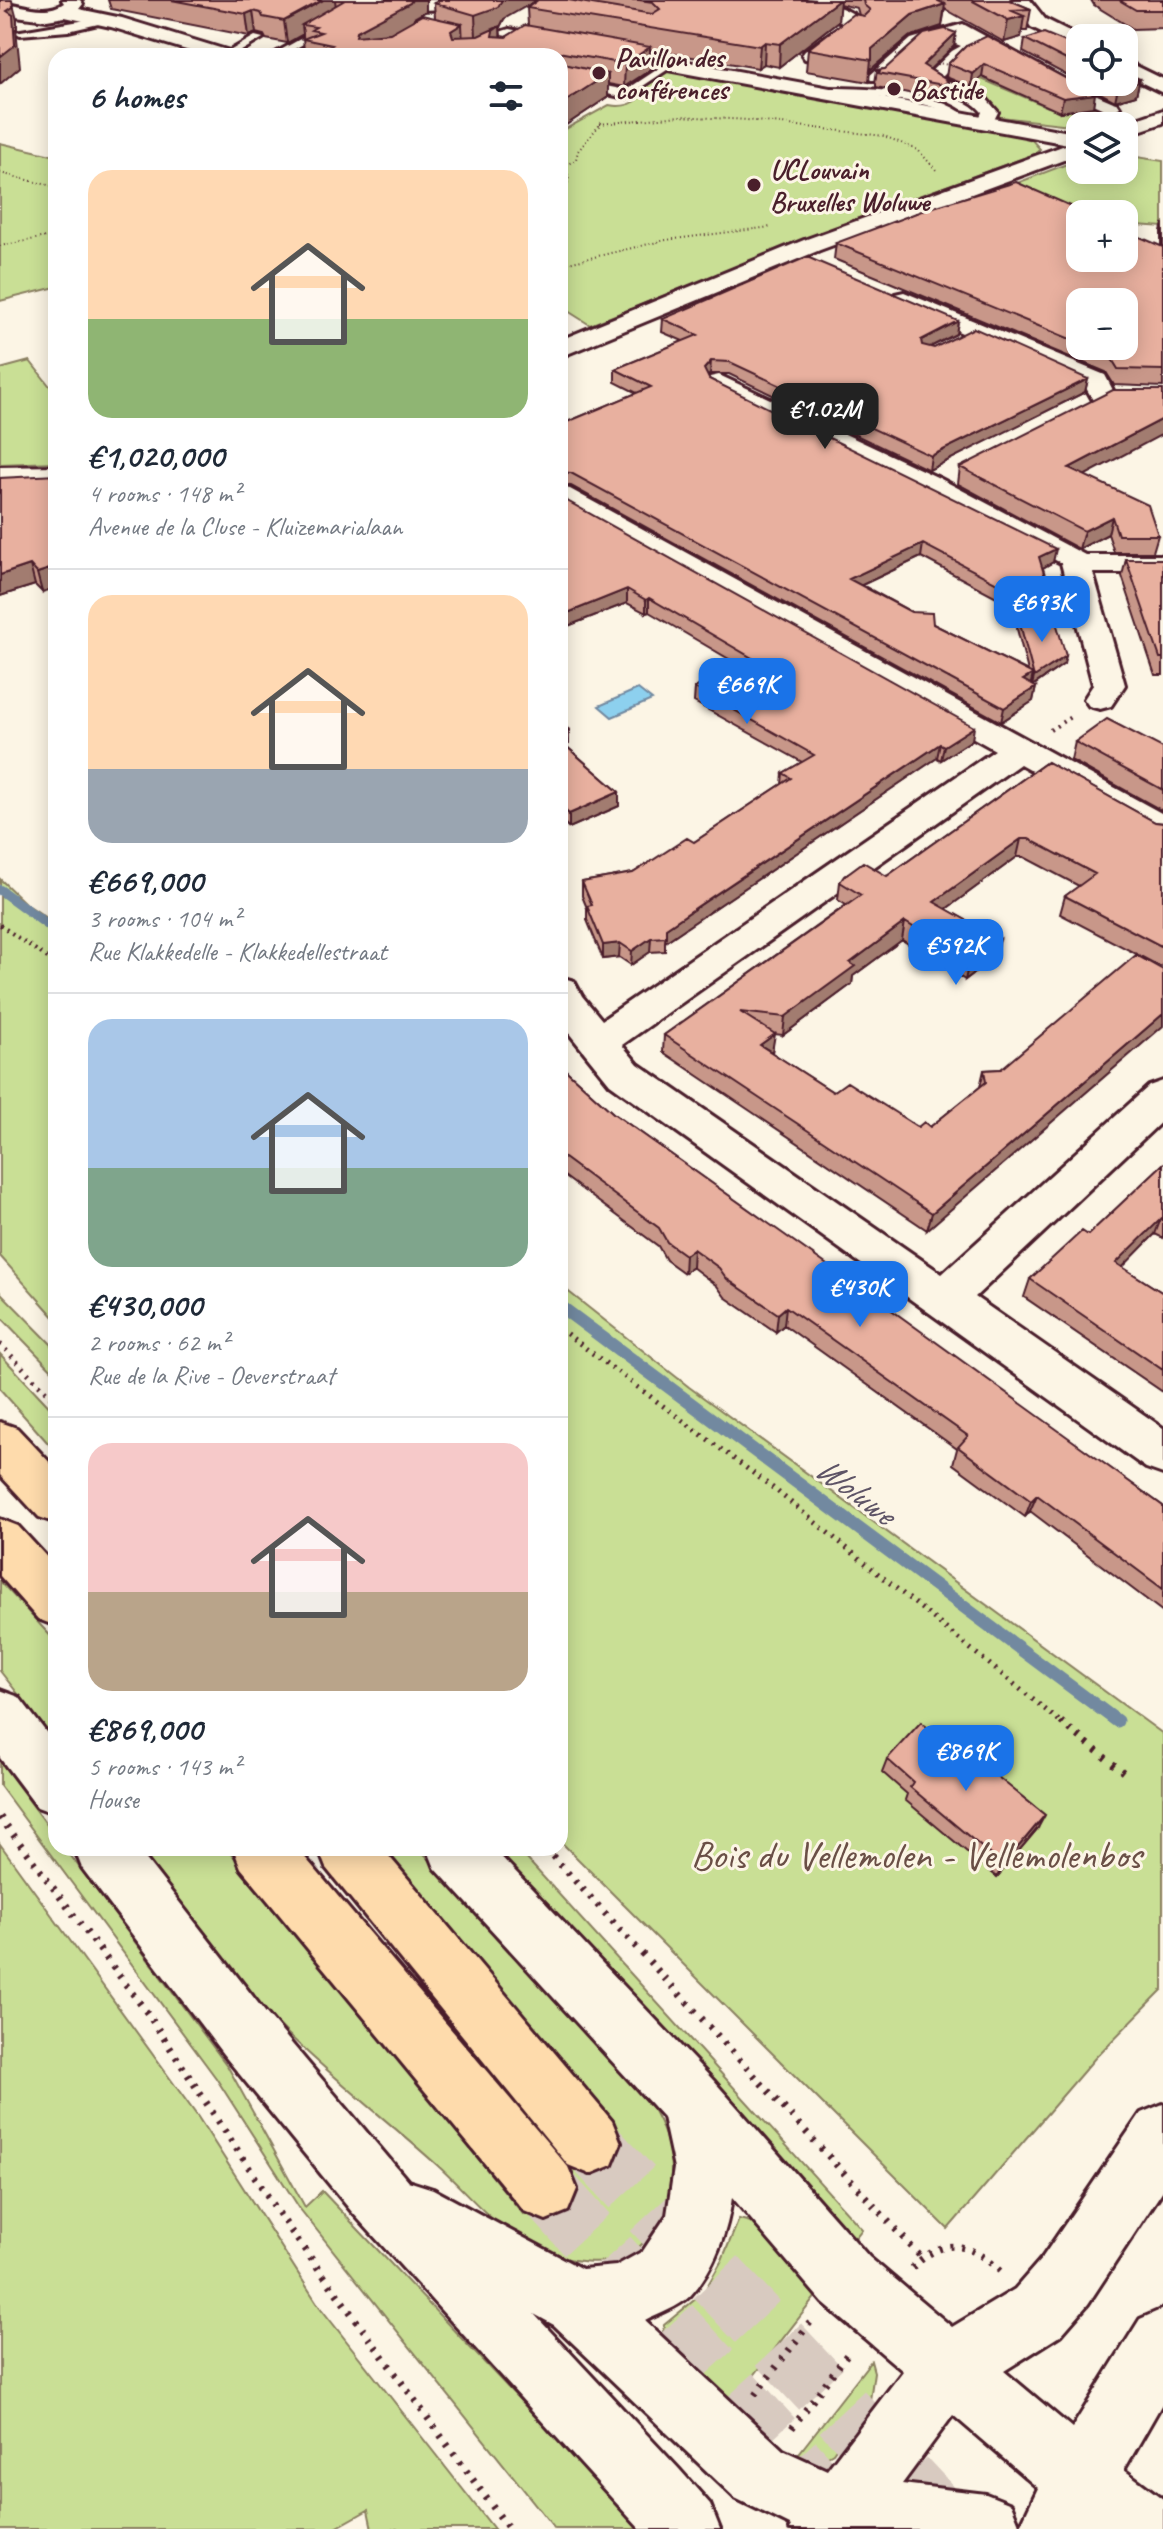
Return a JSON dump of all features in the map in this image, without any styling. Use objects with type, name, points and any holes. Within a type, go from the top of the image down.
[{"type":"highway","points":[[0,1442],[48,1493]]},
{"type":"highway","points":[[0,1541],[48,1594]]},
{"type":"highway","points":[[268,1856],[546,2189]]},
{"type":"highway","points":[[353,1856],[590,2143]]},
{"type":"street","points":[[394,0],[434,9],[462,0]]},
{"type":"street","points":[[1021,0],[1038,23],[1043,38]]},
{"type":"street","points":[[775,83],[854,30],[851,19],[844,13],[787,1]]},
{"type":"street","points":[[12,5],[20,13],[37,15],[68,6],[104,20],[207,48]]},
{"type":"street","points":[[872,80],[905,57],[916,42],[952,26],[1071,89],[1112,107]]},
{"type":"street","points":[[465,45],[520,35],[1066,138]]},
{"type":"street","points":[[999,51],[1043,38],[1066,42]]},
{"type":"street","points":[[958,67],[957,54],[984,41]]},
{"type":"street","points":[[928,62],[958,67]]},
{"type":"street","points":[[938,84],[932,78],[958,67]]},
{"type":"street","points":[[1138,74],[1163,87]]},
{"type":"street","points":[[872,80],[938,84],[979,100],[990,112],[986,121]]},
{"type":"street","points":[[1138,125],[1163,116]]},
{"type":"street","points":[[1034,133],[1066,149]]},
{"type":"street","points":[[568,345],[794,253],[1066,152]]},
{"type":"street","points":[[794,253],[827,267]]},
{"type":"street","points":[[882,290],[972,334],[1113,389],[1076,410]]},
{"type":"street","points":[[719,383],[929,484],[1071,557],[1076,564],[1109,685],[1100,699]]},
{"type":"street","points":[[929,484],[956,470]]},
{"type":"street","points":[[0,475],[48,474]]},
{"type":"street","points":[[568,499],[1163,829]]},
{"type":"street","points":[[1076,564],[1163,564]]},
{"type":"street","points":[[598,1042],[1019,749]]},
{"type":"street","points":[[568,1006],[624,1074],[1163,1454]]},
{"type":"street","points":[[943,1300],[1163,1096]]},
{"type":"street","points":[[0,1715],[48,1778]]},
{"type":"street","points":[[108,1856],[244,2033],[374,2190],[685,2529]]},
{"type":"street","points":[[462,1856],[691,2102],[846,2280],[947,2368],[1066,2504],[1146,2529]]},
{"type":"street","points":[[577,2302],[622,2298],[666,2274],[697,2226],[705,2168],[691,2102]]},
{"type":"street","points":[[831,2520],[947,2368],[1038,2312],[1065,2281],[1163,2135]]},
{"type":"street","points":[[374,2190],[577,2302],[759,2474],[831,2520],[986,2529]]},
{"type":"street","points":[[1066,2504],[1163,2342]]},
{"type":"lane","points":[[20,32],[68,28],[104,20]]},
{"type":"lane","points":[[289,48],[340,24]]},
{"type":"lane","points":[[240,48],[256,39]]},
{"type":"lane","points":[[568,82],[627,94],[670,64]]},
{"type":"lane","points":[[822,91],[872,80],[904,97],[948,108],[962,117]]},
{"type":"path","points":[[875,52],[905,57]]},
{"type":"path","points":[[928,62],[958,67]]},
{"type":"path","points":[[568,164],[576,159],[600,124],[627,94]]},
{"type":"path","points":[[600,124],[680,116],[747,120],[884,136],[918,150],[937,172],[939,181]]},
{"type":"path","points":[[0,173],[48,185]]},
{"type":"path","points":[[568,263],[666,240],[773,227]]},
{"type":"path","points":[[0,246],[48,237]]},
{"type":"path","points":[[1019,749],[1100,699]]},
{"type":"path","points":[[0,925],[48,958]]},
{"type":"path","points":[[568,1335],[773,1488],[1123,1772]]},
{"type":"path","points":[[0,1344],[48,1394]]},
{"type":"path","points":[[0,1817],[148,2014],[288,2227],[509,2529]]},
{"type":"path","points":[[552,1856],[921,2257]]},
{"type":"path","points":[[904,2278],[921,2257],[948,2244],[978,2249],[995,2265]]},
{"type":"path","points":[[751,2401],[822,2306]]},
{"type":"path","points":[[783,2440],[852,2348]]},
{"type":"green space","points":[[665,71],[1007,131],[1032,140],[1040,149],[1035,154],[869,214],[590,325],[568,311],[568,128],[609,105],[635,102],[646,90],[639,90]]},
{"type":"green space","points":[[979,78],[1048,107],[1080,111],[1094,104],[1111,112],[1066,112],[1066,125],[1000,117],[988,102],[962,87],[970,88]]},
{"type":"green space","points":[[0,143],[48,154],[48,289],[0,301]]},
{"type":"green space","points":[[1138,157],[1163,161],[1163,227],[1138,225],[1138,200],[1066,200],[1066,205],[1017,183],[1066,164],[1066,184],[1138,184]]},
{"type":"green space","points":[[30,361],[48,384],[48,462],[0,464],[0,369]]},
{"type":"green space","points":[[0,879],[25,903],[48,919],[48,1310],[0,1256]]},
{"type":"green space","name":"Bois du Vellemolen - Vellemolenbos","points":[[568,1291],[689,1387],[1163,1734],[1163,1989],[1095,2058],[948,2229],[568,1849]]},
{"type":"green space","points":[[0,1292],[48,1341],[48,1366],[0,1316]]},
{"type":"green space","points":[[0,1354],[48,1405],[48,1443],[0,1389]]},
{"type":"green space","points":[[0,1581],[48,1633],[48,1732],[0,1671]]},
{"type":"green space","points":[[0,1761],[48,1826],[48,1851],[0,1786]]},
{"type":"green space","points":[[0,1844],[198,2117],[319,2306],[494,2529],[372,2529],[368,2510],[334,2529],[0,2529]]},
{"type":"green space","points":[[52,1856],[71,1856],[228,2067],[305,2207],[322,2191],[638,2525],[635,2529],[555,2529],[300,2209],[216,2078]]},
{"type":"green space","points":[[146,1856],[233,1856],[523,2214],[611,2121],[379,1856],[426,1856],[653,2109],[665,2135],[671,2163],[669,2192],[657,2223],[638,2248],[615,2260],[601,2262],[558,2257],[520,2240],[323,2067],[267,2012]]},
{"type":"green space","points":[[502,1856],[524,1856],[862,2229],[852,2242]]},
{"type":"green space","points":[[739,2219],[751,2222],[816,2296],[731,2405],[662,2338],[664,2325],[704,2292]]},
{"type":"green space","points":[[871,2361],[874,2372],[870,2400],[833,2453],[812,2465],[793,2461]]},
{"type":"water","points":[[638,689],[652,700],[612,717],[599,706]]},
{"type":"building","points":[[0,0],[12,0],[13,7],[7,11],[13,15],[15,45],[0,57]]},
{"type":"building","points":[[171,0],[323,0],[284,21],[263,17],[261,13],[253,11],[246,14]]},
{"type":"building","points":[[345,0],[412,0],[357,31],[356,36],[390,33],[422,15],[462,24],[451,31],[453,37],[478,36],[500,26],[492,36],[506,37],[525,25],[650,47],[625,64],[568,54],[568,48],[327,48],[332,45],[303,39],[321,32],[311,30],[316,27],[302,25]]},
{"type":"building","points":[[440,0],[502,0],[498,7],[475,15],[434,3]]},
{"type":"building","points":[[538,0],[568,0],[652,14],[660,9],[653,2],[639,0],[839,0],[780,44],[765,42],[760,46],[527,8]]},
{"type":"building","points":[[863,0],[936,0],[945,4],[912,15],[872,49],[872,60],[808,49],[853,14],[864,16],[870,10]]},
{"type":"building","points":[[971,0],[1009,0],[1031,9],[1010,10],[1024,16],[1008,20]]},
{"type":"building","points":[[1119,0],[1163,0],[1163,10],[1136,10]]},
{"type":"building","points":[[945,29],[956,33],[923,65],[948,81],[943,85],[878,73],[880,71],[877,70],[885,69],[924,34]]},
{"type":"building","points":[[1044,33],[1066,42],[1066,60],[1025,39]]},
{"type":"building","points":[[987,36],[1066,78],[1066,96],[1079,96],[1063,98],[984,64],[973,74],[948,64],[966,46]]},
{"type":"building","points":[[568,65],[608,74],[568,100]]},
{"type":"building","points":[[1016,182],[1066,204],[1066,272],[1138,272],[1138,236],[1163,247],[1163,370],[1118,369],[1112,360],[1138,360],[1138,288],[1066,288],[1066,337],[836,243],[927,209]]},
{"type":"building","points":[[807,257],[958,321],[921,340],[922,345],[934,348],[974,328],[1088,379],[931,456],[730,362],[711,361],[704,369],[709,379],[1056,549],[1039,557],[1056,614],[923,544],[849,579],[911,612],[932,613],[933,624],[1033,674],[1023,680],[1036,687],[1004,708],[568,473],[568,422],[651,387],[615,369],[698,335],[663,319]]},
{"type":"building","points":[[1113,390],[1163,390],[1163,419],[1069,468],[1148,505],[1158,535],[1118,535],[1112,517],[1084,531],[960,467]]},
{"type":"building","points":[[48,475],[48,570],[37,573],[30,565],[0,575],[0,478]]},
{"type":"building","points":[[568,501],[974,727],[944,746],[940,744],[704,902],[666,928],[666,937],[651,938],[632,951],[620,943],[603,945],[587,906],[592,905],[582,882],[633,873],[687,838],[694,842],[791,778],[783,773],[814,755],[695,688],[752,658],[649,598],[646,600],[627,589],[568,613]]},
{"type":"building","points":[[1126,559],[1163,559],[1163,658],[1160,658]]},
{"type":"building","points":[[1019,620],[1056,622],[1066,656],[1034,677]]},
{"type":"building","points":[[1107,719],[1163,748],[1163,790],[1075,742]]},
{"type":"building","points":[[568,748],[619,792],[568,813]]},
{"type":"building","points":[[1047,762],[1155,822],[1163,823],[1163,947],[1065,896],[1095,874],[1029,839],[1021,839],[934,902],[1000,939],[969,962],[905,922],[850,963],[855,966],[785,1017],[740,1012],[775,1034],[760,1045],[833,1092],[847,1082],[918,1127],[924,1122],[930,1127],[986,1082],[984,1070],[1001,1069],[1136,955],[1163,970],[1163,1014],[932,1213],[664,1035],[861,895],[840,882],[863,862],[887,876]]},
{"type":"building","points":[[568,1072],[613,1113],[868,1294],[885,1295],[886,1306],[1163,1506],[1163,1589],[1037,1495],[1031,1501],[958,1447],[968,1436],[786,1307],[778,1314],[727,1279],[719,1268],[693,1249],[685,1255],[667,1242],[659,1228],[568,1161]]},
{"type":"building","points":[[1163,1164],[1163,1217],[1116,1263],[1163,1293],[1163,1370],[1030,1279],[1082,1231],[1088,1235]]},
{"type":"building","points":[[921,1722],[948,1745],[952,1740],[1045,1815],[1003,1865],[910,1787],[913,1782],[887,1759]]},
{"type":"waterway","name":"Woluwe","points":[[0,890],[48,925]]},
{"type":"waterway","name":"Woluwe","points":[[568,1312],[1117,1721]]},
{"type":"tunnel","points":[[590,2143],[952,2529]]},
{"type":"tunnel","points":[[546,2189],[854,2529]]},
{"type":"place","name":"Pavillon des conférences","points":[[599,73]]},
{"type":"place","name":"Bastide","points":[[894,89]]},
{"type":"place","name":"UCLouvain Bruxelles Woluwe","points":[[754,185]]}]
